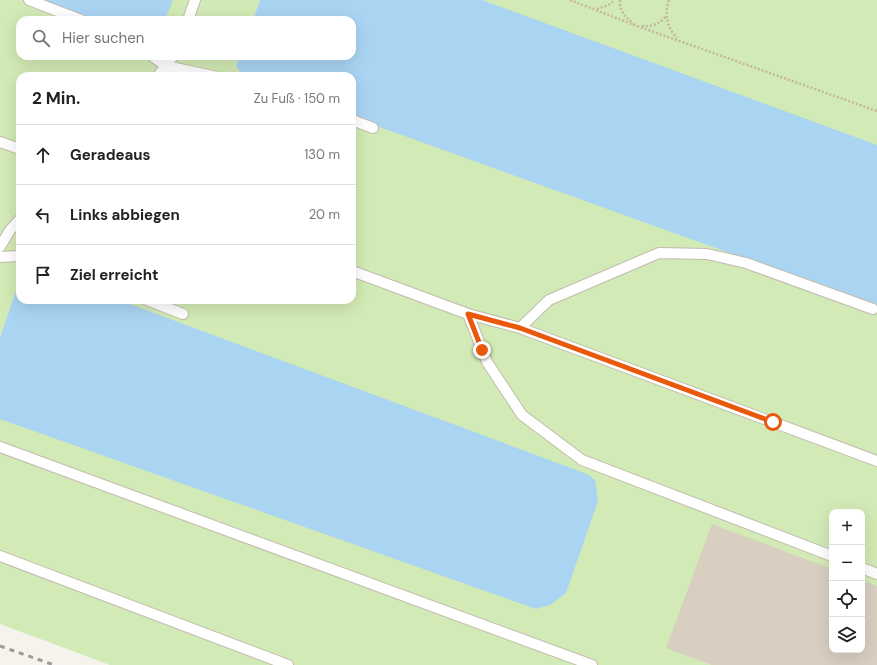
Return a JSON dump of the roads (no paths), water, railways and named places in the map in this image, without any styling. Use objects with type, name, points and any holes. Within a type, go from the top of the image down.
[{"type":"lane","points":[[29,0],[71,16]]},
{"type":"lane","points":[[189,16],[195,0]]},
{"type":"lane","points":[[158,60],[166,66],[194,72]]},
{"type":"lane","points":[[161,72],[171,60]]},
{"type":"lane","points":[[356,122],[373,128]]},
{"type":"lane","points":[[0,142],[16,148]]},
{"type":"lane","points":[[0,247],[16,223]]},
{"type":"lane","points":[[520,328],[549,300],[659,253],[707,254],[746,263],[873,309]]},
{"type":"lane","points":[[0,257],[16,256]]},
{"type":"lane","points":[[356,272],[468,314],[520,328],[877,461]]},
{"type":"lane","points":[[157,304],[183,314]]},
{"type":"lane","points":[[468,314],[486,362],[522,415],[582,460],[829,555]]},
{"type":"lane","points":[[0,447],[592,665]]},
{"type":"lane","points":[[0,556],[288,665]]},
{"type":"lane","points":[[865,569],[877,574]]},
{"type":"water","points":[[38,0],[173,0],[167,16],[84,16]]},
{"type":"water","points":[[260,0],[482,0],[877,145],[877,306],[356,118],[356,72],[240,72],[236,66],[238,60],[356,60],[356,16],[254,16]]},
{"type":"water","points":[[16,291],[16,304],[130,304],[587,474],[595,480],[598,501],[566,593],[550,605],[536,609],[0,419],[0,338]]},
{"type":"railway","points":[[0,646],[54,665]]}]
